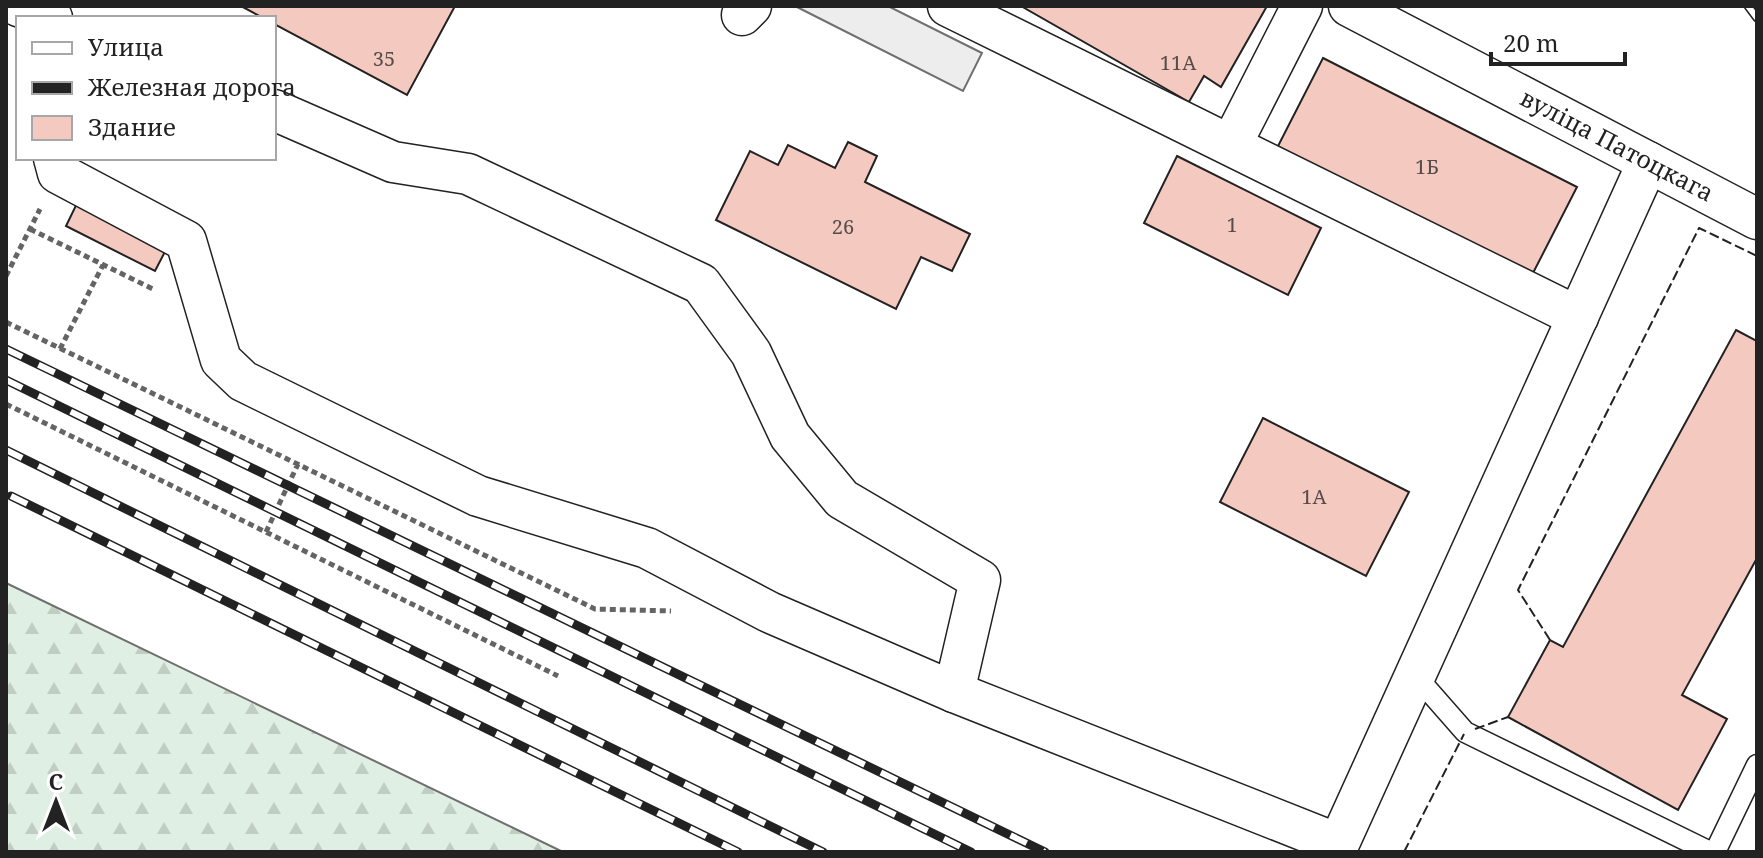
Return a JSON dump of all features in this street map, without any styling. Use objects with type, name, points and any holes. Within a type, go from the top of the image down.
[{"type":"street","points":[[17,6],[46,16]]},
{"type":"street","points":[[948,6],[1578,317]]},
{"type":"street","points":[[1231,145],[1302,6]]},
{"type":"street","name":"вуліца Патоцкага","points":[[1349,6],[1757,219]]},
{"type":"street","points":[[276,111],[393,162],[468,174],[701,284],[751,353],[790,436],[842,499],[980,580],[954,692]]},
{"type":"street","points":[[56,165],[186,241],[221,360],[243,381],[478,496],[647,548],[769,612],[954,692],[1336,848],[1648,162]]},
{"type":"lane","points":[[1415,675],[1465,732],[1713,852],[1757,765]]},
{"type":"path","points":[[6,276],[30,229],[56,165]]},
{"type":"path","points":[[30,229],[208,316]]},
{"type":"path","points":[[60,349],[103,265]]},
{"type":"path","points":[[6,322],[595,609]]},
{"type":"path","points":[[6,404],[558,676]]},
{"type":"path","points":[[266,532],[298,464]]},
{"type":"green space","points":[[6,583],[563,852],[6,852]]},
{"type":"shaded area","points":[[795,6],[888,6],[982,53],[963,91]]},
{"type":"building","points":[[241,6],[455,6],[407,95],[276,25],[276,16],[259,16]]},
{"type":"building","points":[[1021,6],[1267,6],[1221,87],[1204,76],[1189,102]]},
{"type":"building","points":[[1323,58],[1577,187],[1531,277],[1277,148]]},
{"type":"building","points":[[848,142],[877,156],[865,182],[970,234],[952,271],[921,257],[896,309],[716,220],[750,151],[778,165],[788,145],[835,168]]},
{"type":"building","points":[[1177,156],[1321,228],[1288,295],[1144,223]]},
{"type":"building","points":[[81,195],[171,240],[155,271],[66,226]]},
{"type":"building","points":[[1736,330],[1757,341],[1757,558],[1682,695],[1727,719],[1678,810],[1508,717],[1550,640],[1563,647]]},
{"type":"building","points":[[1263,418],[1409,492],[1366,576],[1220,502]]},
{"type":"railway","points":[[1748,6],[1757,18]]},
{"type":"railway","points":[[6,349],[1045,852]]},
{"type":"railway","points":[[6,380],[971,852]]},
{"type":"railway","points":[[6,450],[823,852]]},
{"type":"railway","points":[[11,496],[738,852]]},
{"type":"fence","points":[[1550,640],[1518,590],[1699,228],[1757,256]]},
{"type":"fence","points":[[1475,729],[1508,717]]},
{"type":"fence","points":[[1404,852],[1464,734]]}]
